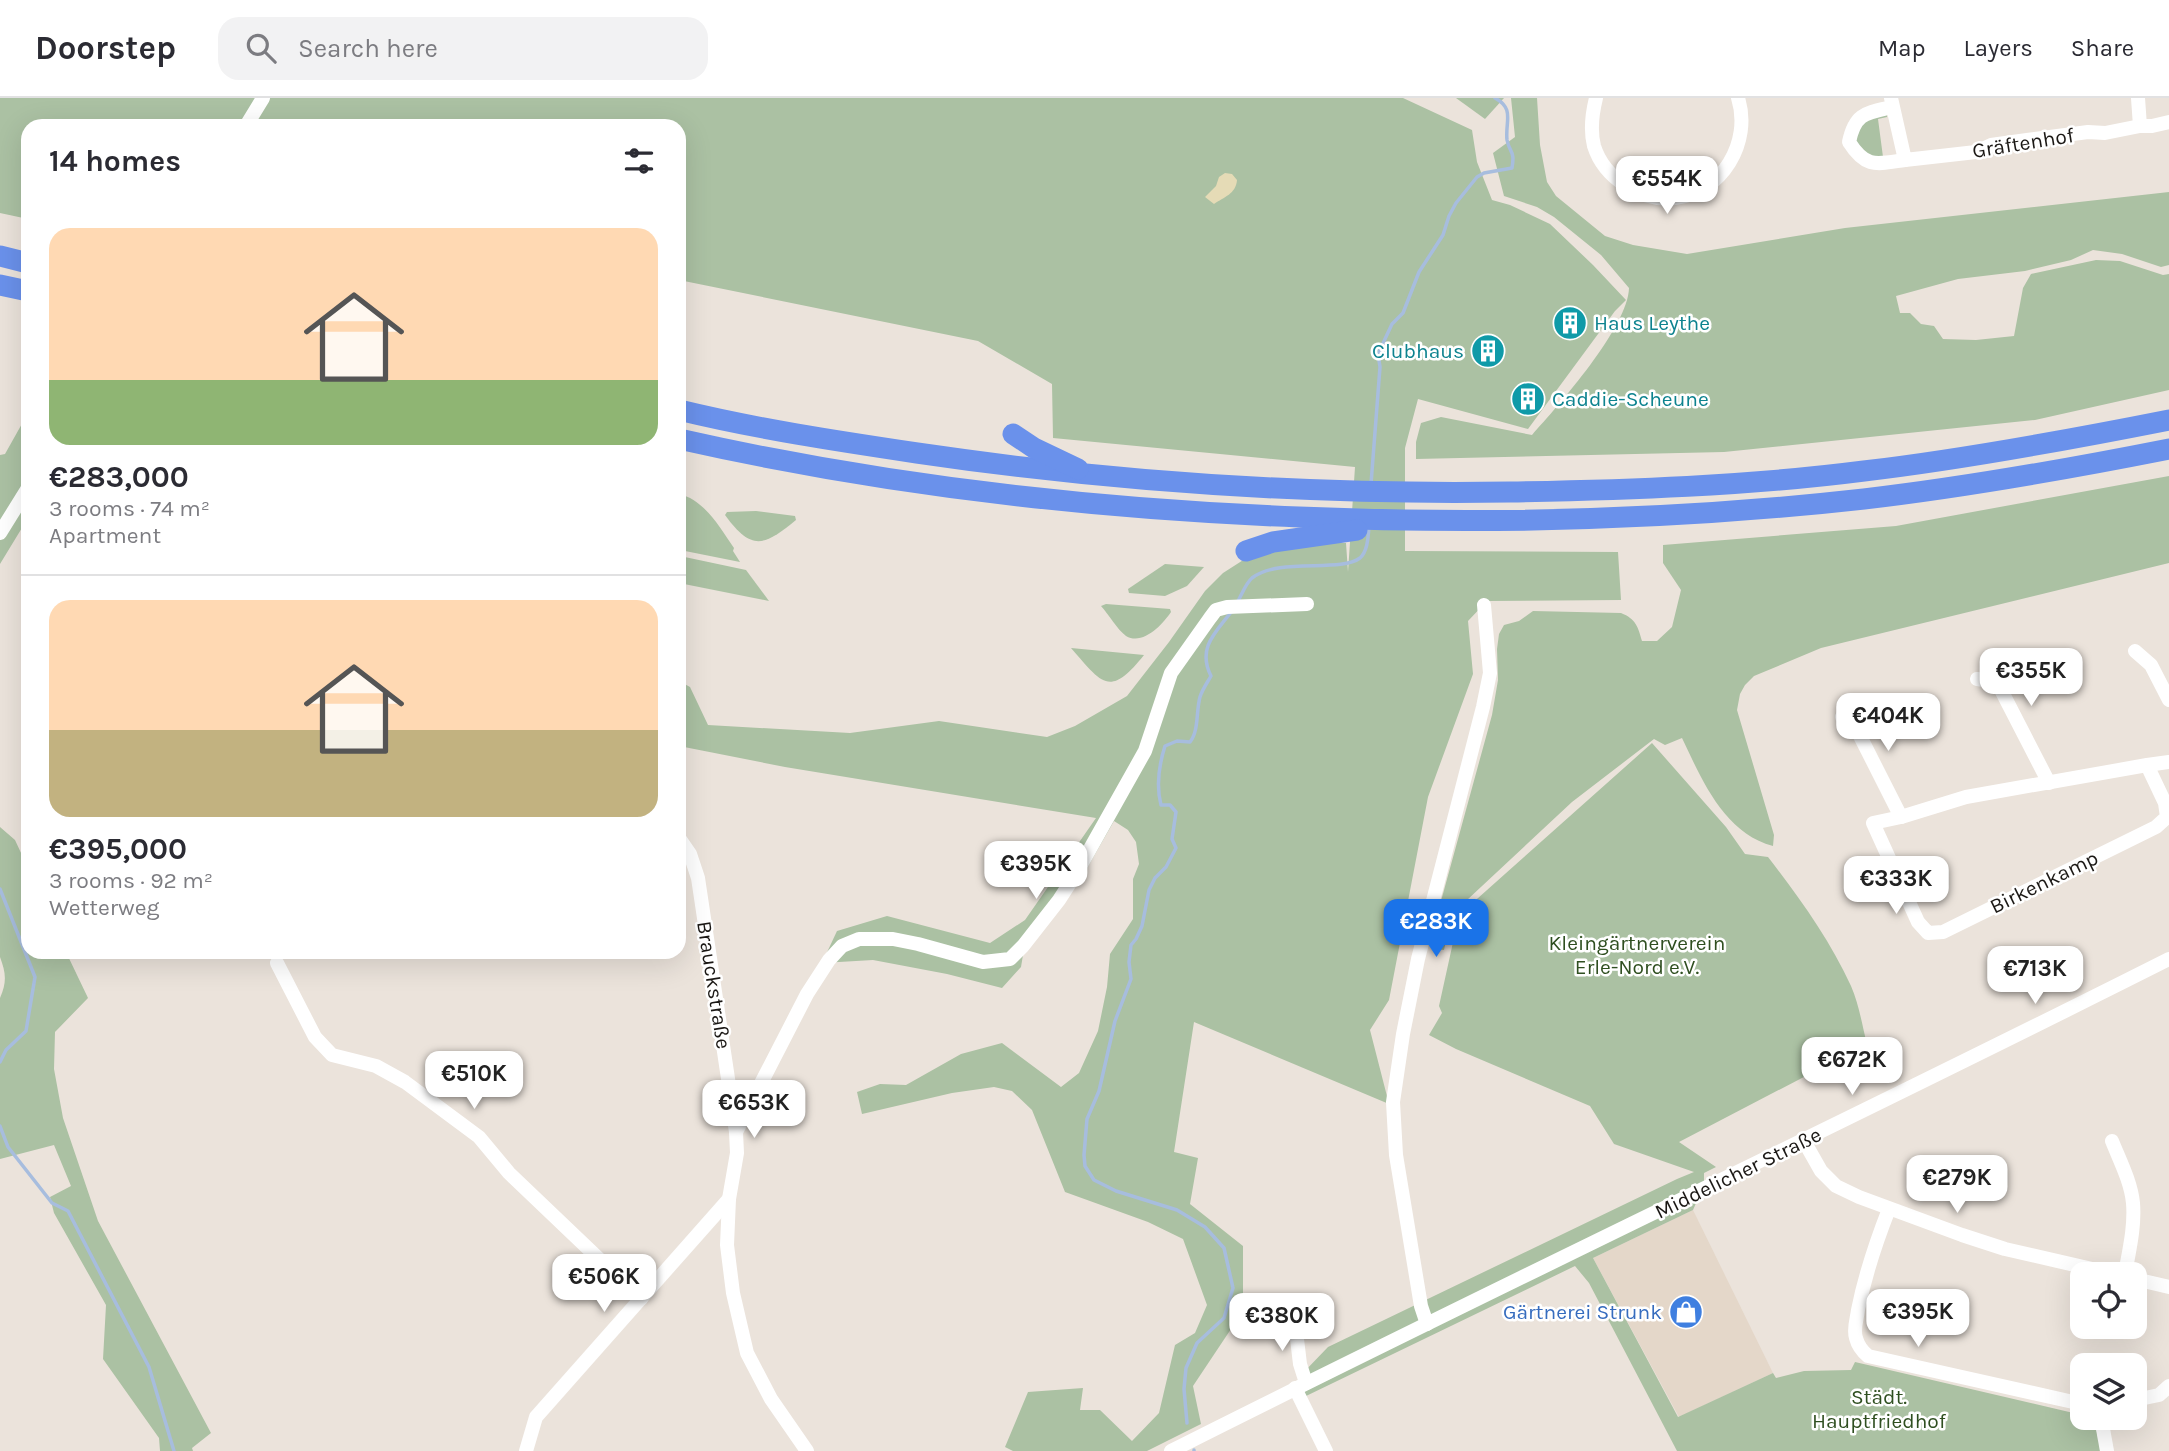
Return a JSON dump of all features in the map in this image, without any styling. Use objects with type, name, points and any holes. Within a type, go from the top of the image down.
[{"type":"highway","points":[[0,256],[21,261]]},
{"type":"highway","points":[[0,285],[21,290]]},
{"type":"highway","points":[[686,411],[837,441],[1092,476],[1214,486],[1419,493],[1733,484],[1862,471],[2074,439],[2169,420]]},
{"type":"highway","points":[[1013,434],[1034,448],[1092,476]]},
{"type":"highway","points":[[686,440],[831,469],[979,492],[1089,505],[1352,525],[1651,516],[1851,500],[2039,473],[2169,449]]},
{"type":"highway","points":[[1246,551],[1273,542],[1352,525]]},
{"type":"street","points":[[245,98],[259,104]]},
{"type":"street","points":[[1597,98],[1592,132],[1595,148],[1605,166],[1628,188],[1671,199],[1689,196],[1704,188],[1719,176],[1731,161],[1741,135],[1741,108],[1738,98]]},
{"type":"street","points":[[2138,98],[2140,126]]},
{"type":"street","name":"Gräftenhof","points":[[1905,160],[1891,103],[1858,118],[1849,142],[1861,159],[1876,165],[1976,152],[1992,145],[2088,132],[2105,133],[2169,122]]},
{"type":"street","points":[[0,533],[21,499]]},
{"type":"street","points":[[736,1132],[807,994],[829,960],[842,946],[859,939],[892,939],[983,962],[1010,959],[1059,900],[1077,872],[1145,751],[1171,673],[1216,610],[1227,607],[1307,604]]},
{"type":"street","points":[[1427,1324],[1421,1306],[1396,1155],[1393,1102],[1418,959],[1490,673],[1484,605]]},
{"type":"street","points":[[2134,652],[2151,665],[2169,700]]},
{"type":"street","points":[[1978,679],[1997,682],[2049,783]]},
{"type":"street","points":[[1842,717],[1857,730],[1901,817]]},
{"type":"street","name":"Birkenkamp","points":[[2147,765],[2165,803],[2167,817],[2156,827],[1944,932],[1928,933],[1918,922],[1873,823],[1966,797],[2147,765],[2169,762]]},
{"type":"street","name":"Brauckstraße","points":[[686,849],[698,878],[736,1132],[737,1153],[729,1199],[727,1245],[733,1293],[747,1353],[771,1399],[807,1451]]},
{"type":"street","name":"Middelicher Straße","points":[[1171,1451],[2169,959]]},
{"type":"street","points":[[277,964],[314,1037],[332,1055],[376,1066],[405,1082],[479,1137],[509,1173],[641,1299]]},
{"type":"street","points":[[1804,1141],[1821,1171],[1836,1186],[1859,1197],[2005,1249],[2070,1264]]},
{"type":"street","points":[[2112,1142],[2128,1179],[2133,1202],[2133,1228],[2127,1262]]},
{"type":"street","points":[[526,1451],[536,1416],[729,1199]]},
{"type":"street","points":[[1889,1209],[1864,1280],[1855,1325],[1855,1337],[1860,1349],[1868,1356],[2070,1401]]},
{"type":"street","points":[[2147,1282],[2169,1287]]},
{"type":"street","points":[[1294,1314],[1301,1385],[1326,1451]]},
{"type":"street","points":[[1284,1363],[1300,1364]]},
{"type":"street","points":[[2147,1398],[2166,1393]]},
{"type":"street","points":[[2103,1430],[2107,1451]]},
{"type":"shaded area","points":[[1693,1210],[1773,1373],[1679,1417],[1593,1258]]},
{"type":"green space","points":[[0,98],[1403,98],[1472,130],[1477,162],[1492,200],[1510,205],[1550,224],[1626,300],[1615,311],[1528,429],[1418,399],[1405,448],[1405,551],[1618,552],[1621,600],[1487,601],[1468,621],[1473,674],[1428,797],[1389,1000],[1370,1030],[1389,1104],[1194,1022],[1174,1152],[1198,1158],[1190,1204],[1243,1246],[1243,1311],[1193,1386],[1201,1424],[1147,1451],[1013,1451],[1005,1447],[1028,1392],[1083,1388],[1080,1410],[1100,1410],[1132,1441],[1159,1413],[1175,1345],[1195,1333],[1207,1305],[1183,1239],[1148,1222],[1065,1192],[1032,1110],[1012,1091],[994,1087],[952,1093],[862,1114],[857,1092],[880,1084],[906,1085],[961,1054],[1002,1043],[1061,1087],[1079,1073],[1098,1031],[1107,987],[1110,954],[1133,919],[1133,879],[1139,864],[1136,842],[1128,830],[1114,821],[1082,877],[1023,955],[1021,967],[1002,988],[873,960],[822,963],[837,931],[887,916],[990,943],[1025,920],[1096,818],[785,767],[686,747],[686,685],[690,687],[708,725],[850,733],[939,721],[1047,737],[1075,726],[1127,696],[1205,591],[1223,573],[1248,557],[1315,542],[1346,543],[1348,572],[1355,467],[1053,438],[1052,384],[978,341],[686,281],[686,119],[21,119],[21,218],[0,213]]},
{"type":"green space","points":[[1456,98],[1504,98],[1485,119]]},
{"type":"green space","points":[[1511,98],[1537,98],[1540,145],[1547,182],[1556,196],[1605,236],[1633,245],[1687,254],[1845,228],[2169,192],[2169,265],[2161,267],[2122,254],[2093,250],[2071,260],[2025,271],[1958,279],[1896,296],[1900,313],[1910,313],[1921,324],[1934,326],[1943,339],[1976,340],[2014,336],[2023,288],[2031,274],[2096,260],[2120,261],[2163,275],[2169,274],[2169,390],[2035,420],[1724,452],[1416,459],[1416,442],[1421,423],[1441,417],[1532,435],[1590,365],[1605,344],[1626,304],[1629,288],[1601,255],[1554,217],[1537,207],[1504,196],[1493,153],[1515,137]]},
{"type":"green space","points":[[1887,115],[1878,119],[1883,157],[1893,158],[1867,157],[1856,141],[1860,129],[1866,121]]},
{"type":"green space","points":[[21,425],[21,530],[0,564],[0,455],[5,454]]},
{"type":"green space","points":[[2169,476],[2169,563],[1821,648],[1754,676],[1740,694],[1737,710],[1774,835],[1773,846],[1741,830],[1728,817],[1707,787],[1682,738],[1665,745],[1654,739],[1572,802],[1452,914],[1444,950],[1433,949],[1430,943],[1492,715],[1498,680],[1499,634],[1504,625],[1519,621],[1533,611],[1621,613],[1636,624],[1642,641],[1657,641],[1672,627],[1681,590],[1663,563],[1663,545],[1896,526]]},
{"type":"green space","points":[[686,496],[697,502],[711,516],[734,548],[733,551],[740,562],[686,551]]},
{"type":"green space","points":[[756,511],[795,516],[796,520],[767,540],[759,541],[743,535],[725,515],[727,512]]},
{"type":"green space","points":[[686,557],[746,570],[769,601],[686,584]]},
{"type":"green space","points":[[1165,564],[1204,567],[1187,586],[1165,596],[1129,593],[1128,589]]},
{"type":"green space","points":[[1106,604],[1170,609],[1171,612],[1146,636],[1132,638],[1123,633],[1101,606]]},
{"type":"green space","points":[[1071,648],[1144,655],[1122,677],[1106,681],[1098,677]]},
{"type":"green space","name":"Kleingärtnerverein Erle-Nord e.V.","points":[[1652,743],[1726,827],[1745,854],[1768,857],[1802,903],[1834,952],[1851,986],[1867,1044],[1679,1142],[1716,1167],[1704,1173],[1704,1185],[1693,1210],[1593,1258],[1678,1417],[1773,1373],[1776,1378],[1804,1371],[1851,1370],[1855,1362],[2070,1412],[2070,1430],[2097,1430],[2101,1451],[1677,1451],[1589,1283],[1575,1266],[1304,1397],[1302,1374],[1328,1347],[1694,1172],[1614,1144],[1590,1106],[1429,1035],[1442,1013],[1439,1006],[1459,915]]},
{"type":"green space","points":[[0,827],[15,840],[21,853],[21,959],[69,959],[88,998],[55,1032],[54,1069],[63,1118],[98,1221],[211,1433],[192,1448],[193,1451],[160,1451],[159,1438],[103,1359],[106,1305],[54,1213],[50,1197],[71,1186],[54,1145],[0,1159],[0,998],[5,978],[0,957]]},
{"type":"sand","points":[[1225,173],[1232,174],[1237,180],[1236,185],[1229,195],[1214,204],[1205,197]]},
{"type":"waterway","points":[[1371,484],[1380,367],[1378,354],[1392,324],[1403,313],[1419,272],[1443,235],[1456,203],[1477,177],[1484,173],[1512,168],[1513,155],[1507,140],[1507,111],[1495,98]]},
{"type":"waterway","points":[[1238,601],[1250,580],[1264,572],[1293,566],[1338,564],[1360,558],[1366,547],[1369,527]]},
{"type":"waterway","points":[[1187,1423],[1184,1389],[1186,1368],[1197,1343],[1224,1318],[1233,1288],[1224,1248],[1205,1227],[1177,1210],[1116,1191],[1094,1180],[1085,1166],[1084,1155],[1087,1119],[1099,1091],[1115,1021],[1131,979],[1131,945],[1142,926],[1149,890],[1176,848],[1172,839],[1176,812],[1170,805],[1161,805],[1159,798],[1163,753],[1165,746],[1177,741],[1190,742],[1193,737],[1200,697],[1211,676],[1207,666],[1207,649],[1214,634],[1232,611]]},
{"type":"waterway","points":[[0,889],[21,942]]},
{"type":"waterway","points":[[0,1062],[6,1050],[26,1031],[35,977],[28,959]]},
{"type":"waterway","points":[[0,1126],[8,1147],[52,1203],[68,1211],[149,1367],[174,1451]]},
{"type":"place","name":"Haus Leythe","points":[[1570,323]]},
{"type":"place","name":"Clubhaus","points":[[1488,351]]},
{"type":"place","name":"Caddie-Scheune","points":[[1528,399]]},
{"type":"place","name":"Gärtnerei Strunk","points":[[1686,1312]]},
{"type":"park label","name":"Städt. Hauptfriedhof","points":[[1879,1409]]}]
